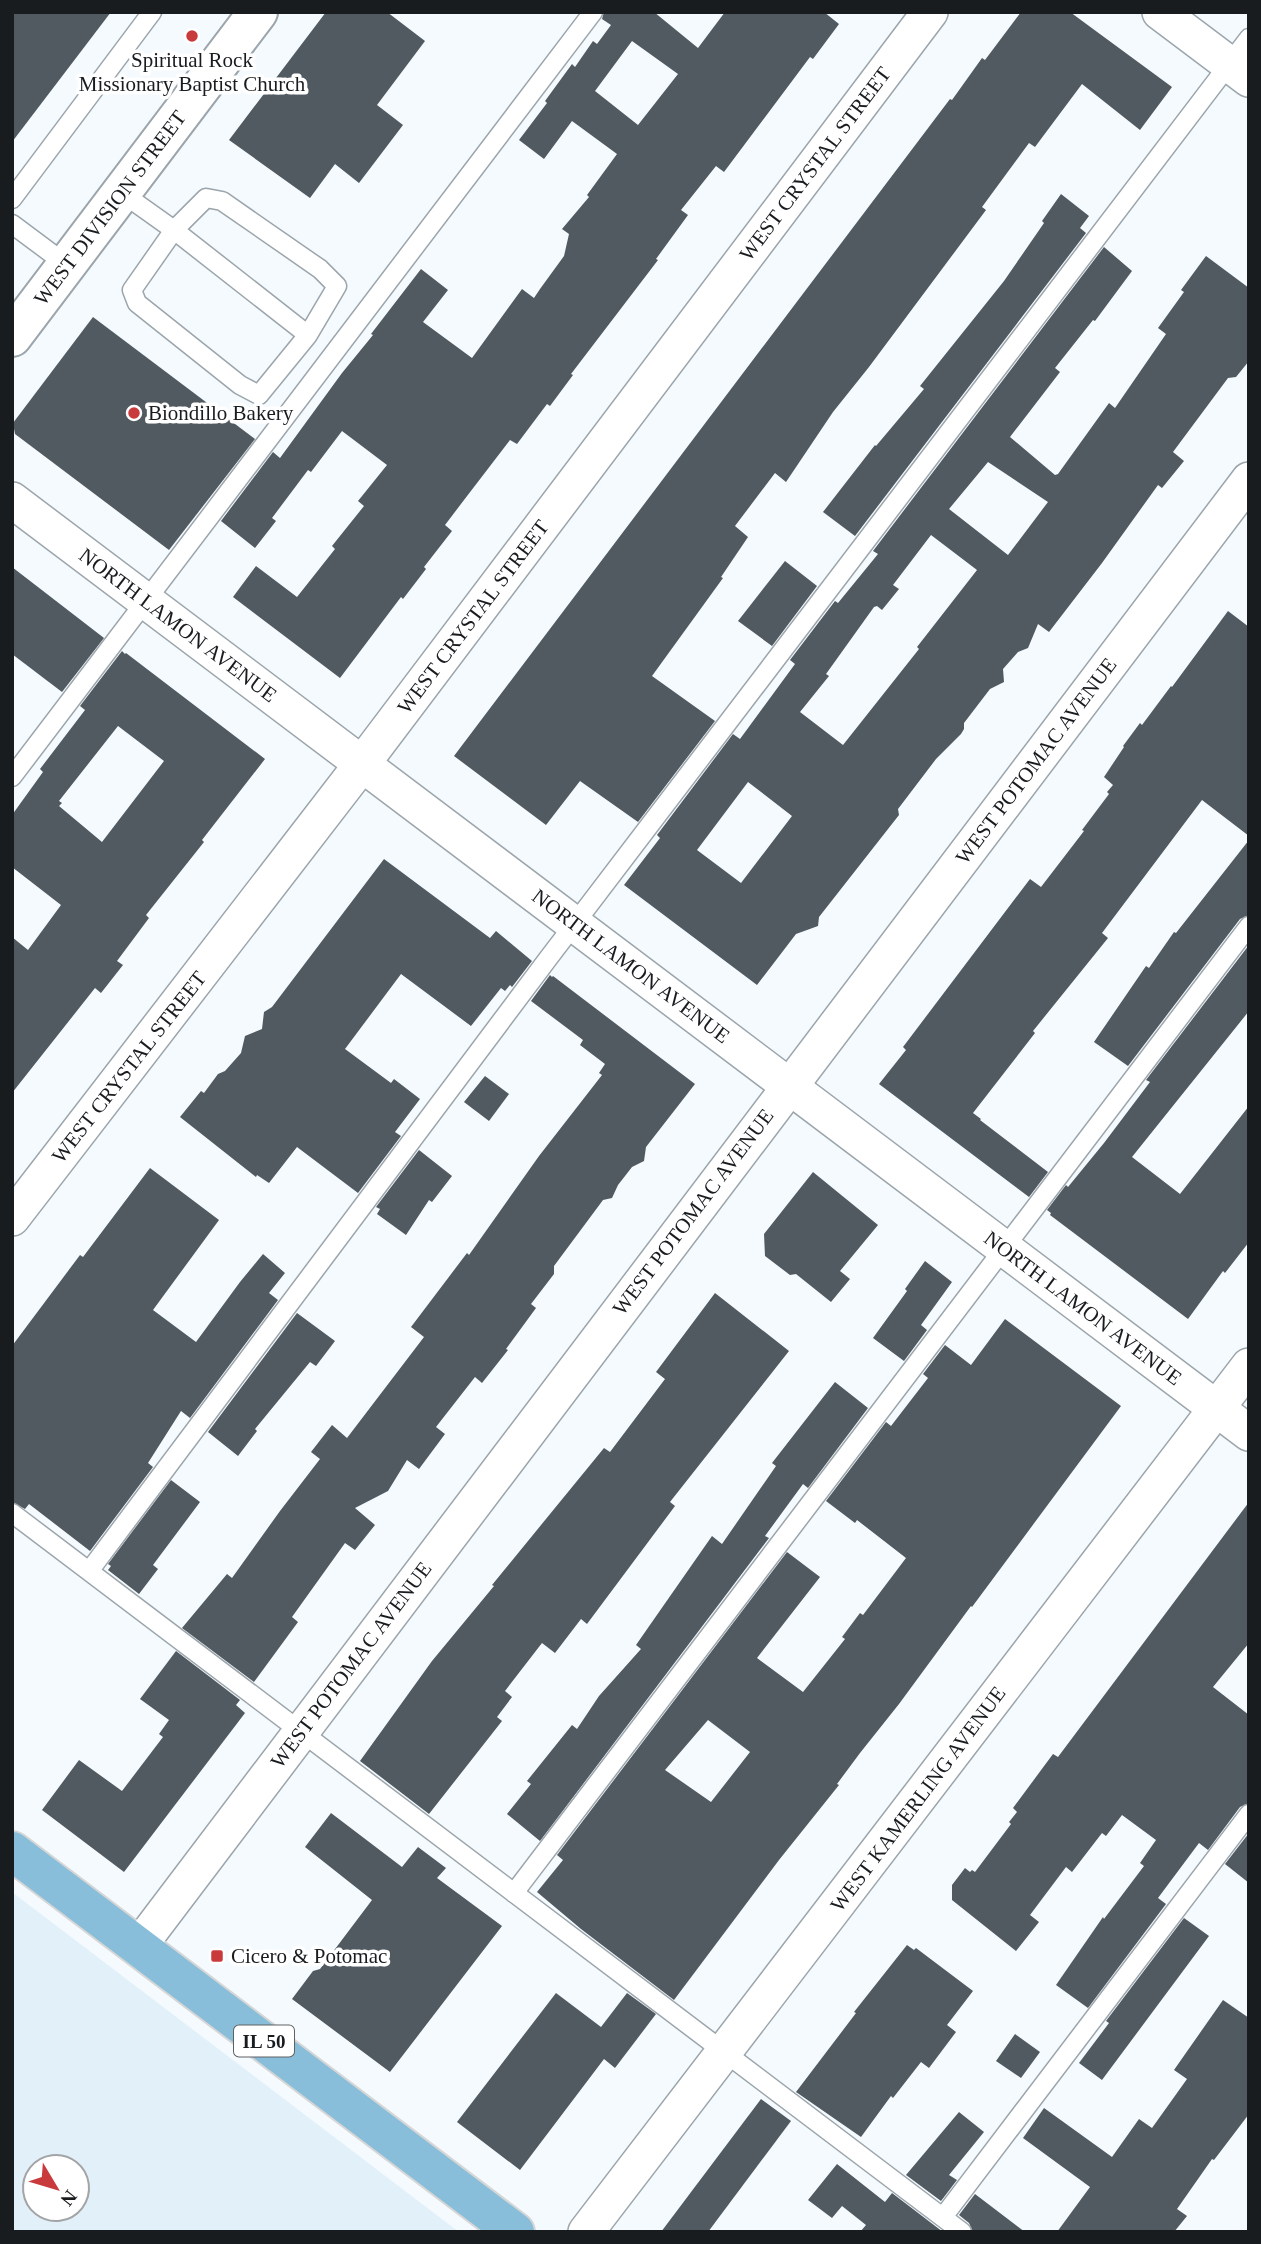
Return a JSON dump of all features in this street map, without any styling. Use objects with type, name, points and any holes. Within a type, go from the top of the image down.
[{"type":"main road","name":"WEST DIVISION STREET","points":[[12,337],[258,12]]},
{"type":"main road","name":"IL 50","points":[[12,1851],[515,2232]]},
{"type":"street","name":"WEST CRYSTAL STREET","points":[[12,1218],[362,764],[930,12]]},
{"type":"street","points":[[1160,12],[1242,60]]},
{"type":"street","name":"WEST POTOMAC AVENUE","points":[[139,1946],[1249,480]]},
{"type":"street","name":"NORTH LAMON AVENUE","points":[[12,500],[1249,1433]]},
{"type":"street","name":"WEST KAMERLING AVENUE","points":[[586,2232],[1249,1366]]},
{"type":"lane","points":[[12,199],[152,12]]},
{"type":"lane","points":[[12,777],[593,12]]},
{"type":"lane","points":[[89,1570],[574,924],[1242,60]]},
{"type":"lane","points":[[122,193],[174,230],[308,335]]},
{"type":"lane","points":[[206,198],[222,201],[320,269],[337,286],[308,335],[259,396],[240,385],[137,303],[132,290],[174,230],[206,198]]},
{"type":"lane","points":[[12,224],[67,265]]},
{"type":"lane","points":[[514,1893],[1249,926]]},
{"type":"lane","points":[[12,1513],[962,2232]]},
{"type":"lane","points":[[943,2217],[1249,1814]]},
{"type":"shaded area","points":[[12,1892],[459,2232],[12,2232]]},
{"type":"building","points":[[12,12],[111,12],[12,142]]},
{"type":"building","points":[[326,12],[387,12],[425,41],[377,105],[403,125],[359,183],[335,164],[310,198],[229,140]]},
{"type":"building","points":[[604,12],[654,12],[698,48],[725,12],[824,12],[839,24],[813,59],[810,57],[724,172],[716,166],[681,210],[688,215],[656,259],[658,260],[571,374],[573,375],[550,406],[547,404],[517,444],[510,440],[464,500],[445,525],[452,531],[424,567],[426,569],[403,599],[401,597],[340,678],[233,597],[256,566],[297,597],[335,549],[332,546],[364,506],[358,501],[387,465],[342,431],[272,518],[276,521],[255,548],[221,521],[273,452],[280,458],[421,269],[448,290],[423,322],[472,358],[522,289],[534,298],[564,256],[569,234],[562,229],[589,197],[587,195],[617,154],[572,121],[544,159],[519,140],[572,64],[575,67],[593,41],[597,44],[611,25],[602,19]],"holes":[[[632,41],[678,74],[638,125],[595,91]]]},
{"type":"building","points":[[1021,12],[1070,12],[1172,87],[1140,130],[1082,84],[1035,147],[1029,143],[982,207],[986,210],[833,412],[786,482],[775,473],[735,526],[748,537],[721,577],[723,578],[652,676],[715,721],[638,822],[580,781],[546,825],[454,756],[950,99],[952,100],[982,58],[985,60]]},
{"type":"building","points":[[1061,194],[1089,216],[1080,228],[1086,233],[855,536],[823,512],[875,445],[924,389],[920,386],[1004,281]]},
{"type":"building","points":[[1104,247],[1132,271],[1095,321],[1093,320],[1055,368],[1060,372],[1010,437],[1055,475],[1109,403],[1115,408],[1166,334],[1158,328],[1206,256],[1249,288],[1249,361],[1236,377],[1228,378],[1173,452],[1184,461],[1162,488],[1158,485],[1049,632],[1038,624],[1028,648],[1018,652],[1003,669],[1004,682],[990,689],[964,723],[961,734],[936,759],[898,809],[899,815],[819,917],[818,926],[796,934],[757,985],[624,885],[660,838],[657,835],[733,734],[740,739],[795,664],[790,660],[835,601],[838,603],[878,554],[873,551]],"holes":[[[988,462],[1048,502],[1008,555],[949,509]],[[931,535],[977,570],[843,745],[800,712],[829,676],[826,674],[874,607],[882,610],[899,589],[893,585]],[[748,782],[792,816],[741,883],[697,850]]]},
{"type":"building","points":[[93,317],[255,439],[169,550],[15,434],[13,423]]},
{"type":"building","points":[[785,561],[817,586],[772,646],[738,621]]},
{"type":"building","points":[[12,567],[104,638],[62,692],[12,654]]},
{"type":"building","points":[[1228,611],[1249,627],[1249,836],[1202,800],[1102,933],[1108,938],[1033,1031],[1035,1033],[973,1113],[1048,1172],[1029,1197],[879,1084],[906,1050],[903,1047],[1030,879],[1041,887],[1084,831],[1082,830],[1109,794],[1107,792],[1113,785],[1104,777],[1123,746],[1172,687]]},
{"type":"building","points":[[122,651],[265,759],[146,915],[149,918],[117,961],[123,965],[101,993],[95,988],[12,1093],[12,937],[28,950],[61,905],[12,867],[12,815],[43,772],[40,769],[85,710],[80,706]],"holes":[[[118,726],[164,761],[102,842],[59,806],[62,803],[59,801]]]},
{"type":"building","points":[[1249,840],[1249,915],[1240,919],[1128,1066],[1094,1042],[1146,966],[1149,968],[1174,932],[1176,933]]},
{"type":"building","points":[[384,859],[490,938],[496,931],[532,961],[512,987],[510,985],[505,991],[501,988],[471,1026],[401,974],[345,1049],[391,1083],[394,1079],[420,1099],[395,1132],[401,1136],[358,1193],[297,1147],[269,1183],[257,1175],[256,1177],[180,1117],[201,1091],[204,1093],[218,1074],[225,1071],[241,1053],[245,1036],[262,1029],[264,1012],[272,1007]]},
{"type":"building","points":[[1249,945],[1249,1011],[1132,1157],[1180,1194],[1249,1106],[1249,1242],[1225,1273],[1223,1271],[1188,1319],[1050,1215],[1047,1210],[1104,1143],[1150,1082],[1146,1080]]},
{"type":"building","points":[[550,975],[695,1084],[646,1147],[644,1161],[632,1167],[612,1198],[603,1200],[554,1266],[554,1274],[531,1304],[536,1308],[506,1349],[508,1350],[482,1383],[475,1377],[436,1427],[445,1434],[419,1469],[407,1460],[388,1491],[355,1508],[375,1525],[355,1550],[345,1543],[292,1617],[298,1622],[254,1682],[182,1628],[227,1574],[232,1578],[320,1459],[311,1452],[332,1425],[347,1438],[424,1337],[411,1327],[467,1253],[469,1255],[539,1156],[602,1075],[599,1073],[605,1064],[580,1045],[583,1040],[531,1001]]},
{"type":"building","points":[[485,1076],[509,1094],[489,1121],[464,1102]]},
{"type":"building","points":[[419,1150],[452,1176],[432,1202],[429,1200],[406,1235],[377,1214],[380,1209],[376,1207]]},
{"type":"building","points":[[150,1168],[219,1220],[153,1310],[196,1342],[263,1254],[285,1273],[269,1293],[278,1300],[190,1418],[181,1411],[148,1463],[153,1467],[90,1551],[29,1504],[25,1509],[12,1502],[12,1346]]},
{"type":"building","points":[[813,1172],[878,1225],[840,1271],[850,1279],[831,1302],[796,1274],[790,1275],[765,1256],[764,1234]]},
{"type":"building","points":[[925,1261],[952,1282],[921,1325],[927,1330],[904,1361],[873,1338]]},
{"type":"building","points":[[715,1293],[789,1351],[670,1502],[675,1506],[587,1624],[581,1619],[555,1653],[542,1643],[505,1691],[512,1697],[497,1717],[502,1721],[429,1814],[360,1761],[432,1661],[494,1586],[492,1585],[604,1448],[610,1452],[665,1379],[656,1372]]},
{"type":"building","points":[[297,1313],[335,1341],[316,1366],[310,1362],[255,1429],[257,1431],[238,1456],[208,1432]]},
{"type":"building","points":[[1005,1319],[1121,1406],[860,1753],[837,1784],[839,1785],[674,2000],[537,1892],[563,1860],[557,1855],[787,1552],[820,1577],[757,1658],[803,1692],[845,1639],[842,1637],[860,1613],[863,1615],[906,1558],[857,1520],[855,1523],[826,1501],[886,1422],[891,1426],[928,1378],[923,1374],[945,1345],[971,1365]],"holes":[[[708,1720],[750,1752],[711,1802],[665,1770]]]},
{"type":"building","points":[[835,1382],[868,1408],[808,1488],[803,1484],[765,1536],[769,1538],[540,1841],[507,1814],[531,1784],[527,1781],[572,1725],[577,1729],[599,1696],[641,1649],[636,1645],[712,1536],[722,1544],[776,1466],[772,1463]]},
{"type":"building","points":[[171,1480],[200,1502],[153,1565],[158,1569],[139,1594],[108,1570],[111,1566],[108,1564]]},
{"type":"building","points":[[1249,1502],[1249,1643],[1213,1687],[1249,1715],[1249,1803],[1240,1807],[1208,1850],[1199,1843],[1158,1898],[1166,1904],[1088,2008],[1056,1985],[1103,1917],[1104,1919],[1144,1866],[1140,1863],[1156,1840],[1122,1815],[1106,1836],[1102,1833],[1072,1872],[1066,1867],[1030,1915],[1039,1922],[1016,1951],[952,1900],[952,1885],[965,1868],[975,1872],[1011,1824],[1009,1822],[1017,1812],[1013,1808],[1053,1754],[1058,1757]]},
{"type":"building","points":[[176,1651],[240,1700],[236,1705],[245,1713],[124,1872],[42,1810],[79,1760],[122,1791],[163,1737],[159,1734],[169,1720],[140,1699]]},
{"type":"building","points":[[331,1813],[402,1867],[418,1847],[446,1868],[437,1878],[502,1926],[390,2072],[292,1999],[313,1971],[320,1969],[372,1900],[305,1847]]},
{"type":"building","points":[[1249,1833],[1249,1883],[1225,1864]]},
{"type":"building","points":[[1184,1918],[1209,1936],[1102,2080],[1079,2063],[1109,2023],[1106,2021]]},
{"type":"building","points":[[907,1945],[914,1950],[916,1948],[973,1991],[947,2025],[956,2032],[929,2068],[921,2062],[893,2098],[891,2096],[861,2137],[796,2092]]},
{"type":"building","points":[[556,1993],[601,2027],[627,1993],[656,2014],[615,2068],[604,2059],[520,2170],[457,2122]]},
{"type":"building","points":[[1223,2000],[1249,2018],[1249,2114],[1214,2160],[1212,2159],[1177,2209],[1187,2216],[1174,2232],[1057,2232],[1090,2187],[1023,2138],[1044,2108],[1112,2157],[1139,2119],[1152,2128],[1187,2079],[1174,2070]]},
{"type":"building","points":[[1015,2034],[1040,2052],[1021,2078],[996,2061]]},
{"type":"building","points":[[761,2099],[791,2121],[708,2232],[661,2232]]},
{"type":"building","points":[[959,2112],[984,2132],[949,2175],[957,2180],[941,2201],[906,2175]]},
{"type":"building","points":[[837,2164],[885,2202],[892,2193],[943,2232],[860,2232],[866,2225],[842,2206],[832,2218],[808,2200]]},
{"type":"building","points":[[975,2194],[1025,2232],[973,2232],[969,2223],[959,2215]]},
{"type":"place","name":"Spiritual Rock Missionary Baptist Church","points":[[192,36]]},
{"type":"place","name":"Biondillo Bakery","points":[[134,413]]},
{"type":"place","name":"Cicero & Potomac","points":[[217,1956]]}]
